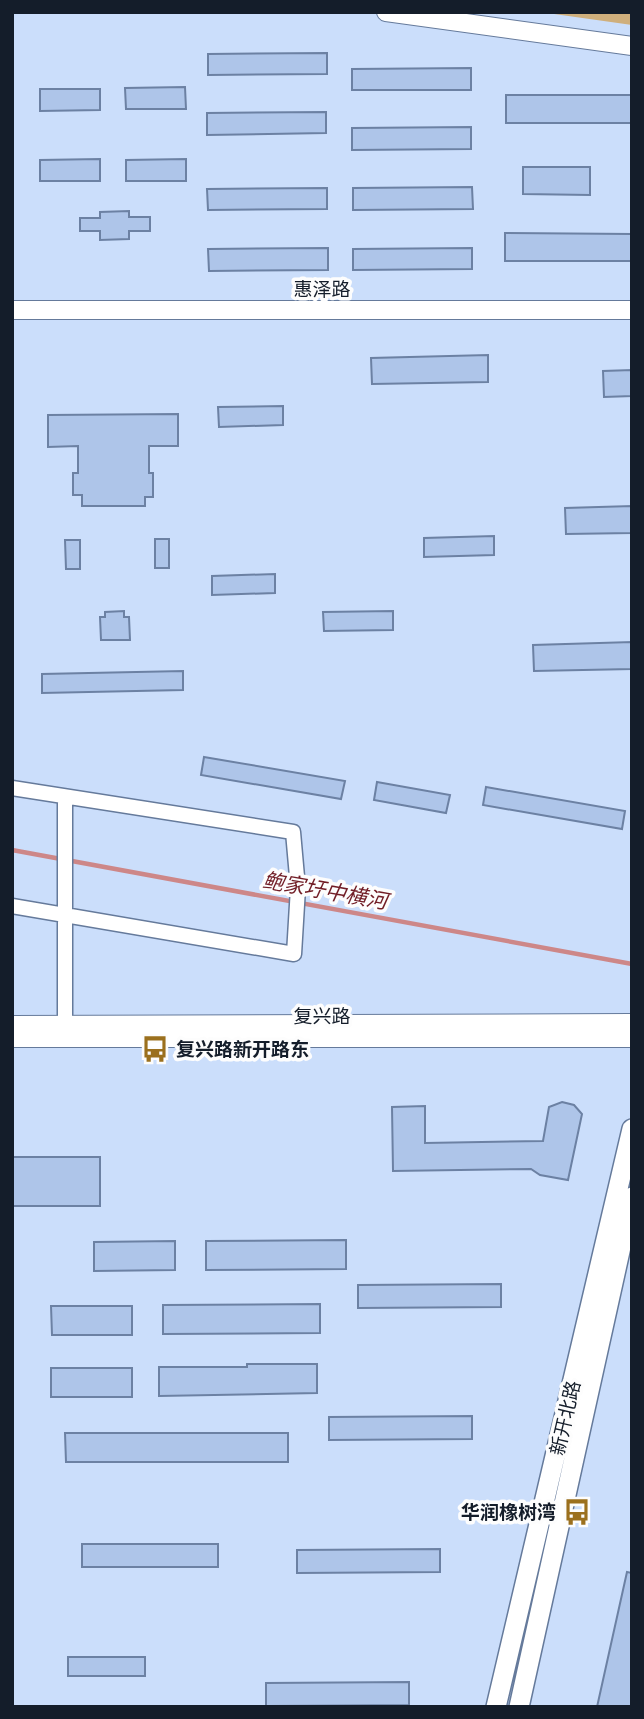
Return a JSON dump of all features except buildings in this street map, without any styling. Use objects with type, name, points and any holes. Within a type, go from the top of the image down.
[{"type":"main road","name":"新开北路","points":[[496,1707],[632,1129]]},
{"type":"main road","name":"新开北路","points":[[519,1707],[632,1197]]},
{"type":"street","points":[[386,12],[632,46]]},
{"type":"street","name":"惠泽路","points":[[12,310],[632,310]]},
{"type":"street","points":[[12,788],[293,832],[298,888],[294,954],[12,906]]},
{"type":"street","points":[[65,797],[66,1031]]},
{"type":"street","name":"复兴路","points":[[12,1038],[66,1031],[632,1023]]},
{"type":"street","name":"复兴路","points":[[12,1025],[66,1031],[632,1038]]},
{"type":"shaded area","points":[[540,12],[632,12],[632,25]]},
{"type":"waterway","name":"鲍家圩中横河","points":[[12,850],[632,964]]},
{"type":"place","name":"复兴路新开路东","points":[[155,1049]]},
{"type":"place","name":"华润橡树湾","points":[[577,1512]]}]
